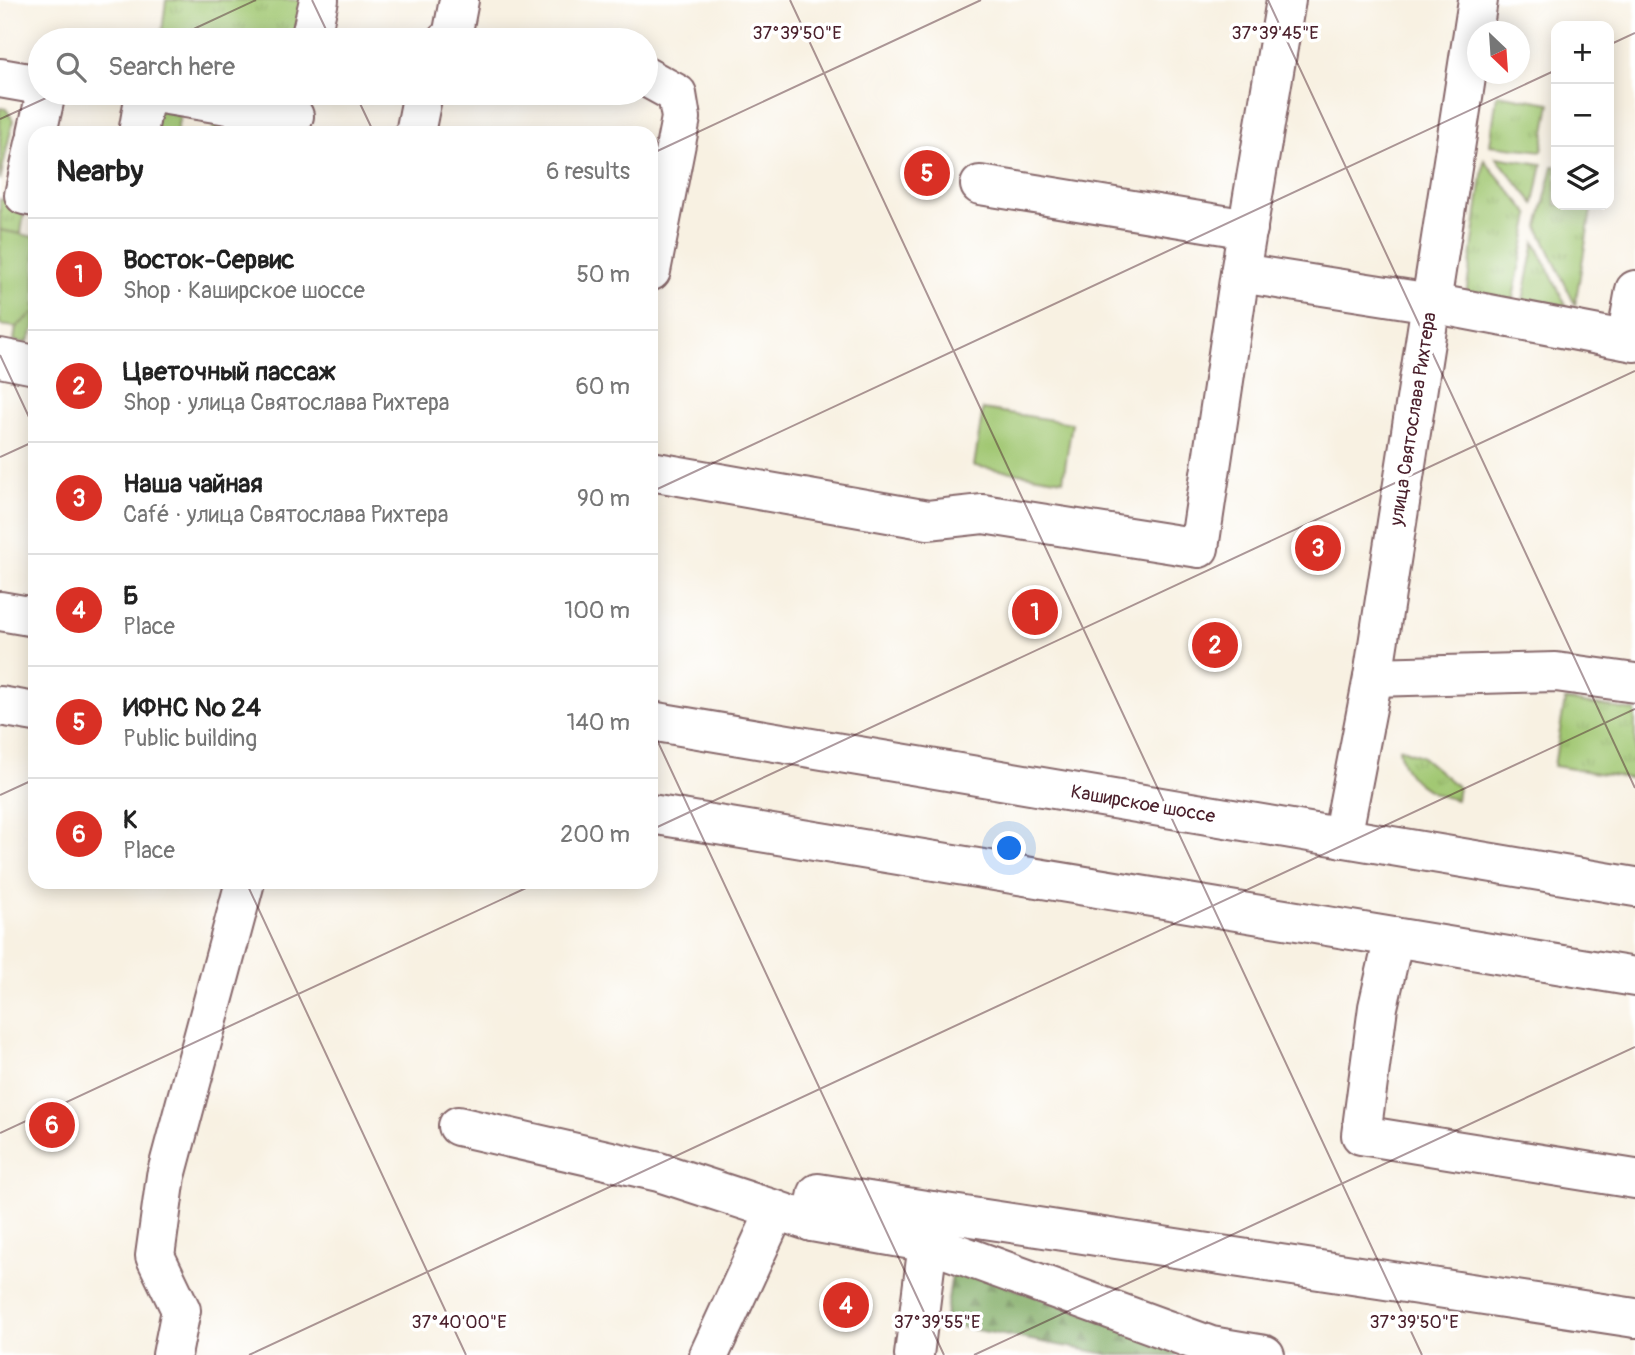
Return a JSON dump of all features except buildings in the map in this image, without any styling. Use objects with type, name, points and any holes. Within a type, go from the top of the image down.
[{"type":"main road","points":[[313,28],[319,0]]},
{"type":"main road","points":[[458,28],[459,0]]},
{"type":"main road","points":[[658,472],[928,520],[983,514],[1199,548],[1240,273],[1286,0]]},
{"type":"main road","name":"улица Святослава Рихтера","points":[[1342,838],[1373,677],[1478,0]]},
{"type":"main road","points":[[0,78],[28,83]]},
{"type":"main road","points":[[658,84],[677,94],[681,118],[658,235]]},
{"type":"main road","points":[[39,126],[43,105]]},
{"type":"main road","points":[[139,126],[143,105]]},
{"type":"main road","points":[[235,105],[295,114]]},
{"type":"main road","points":[[416,126],[421,105]]},
{"type":"main road","points":[[28,176],[24,195],[28,196]]},
{"type":"main road","points":[[980,185],[1248,229]]},
{"type":"main road","points":[[1240,273],[1431,303],[1631,341],[1635,290]]},
{"type":"main road","points":[[0,358],[28,364]]},
{"type":"main road","points":[[0,611],[28,616]]},
{"type":"main road","points":[[1373,677],[1556,672],[1635,683]]},
{"type":"main road","points":[[0,706],[28,711]]},
{"type":"main road","name":"Каширское шоссе","points":[[658,722],[1635,887]]},
{"type":"main road","points":[[658,815],[1635,977]]},
{"type":"main road","points":[[173,1355],[181,1310],[155,1255],[166,1176],[243,889]]},
{"type":"main road","points":[[1394,937],[1378,1007],[1361,1135],[1635,1179]]},
{"type":"main road","points":[[458,1126],[659,1172],[794,1216],[930,1227],[1635,1318]]},
{"type":"main road","points":[[709,1355],[794,1216]]},
{"type":"main road","points":[[914,1355],[930,1227]]},
{"type":"main road","points":[[930,1227],[1211,1346],[1265,1355]]},
{"type":"green space","points":[[166,0],[311,0],[305,28],[162,28]]},
{"type":"green space","points":[[1497,94],[1550,103],[1542,151],[1490,145]]},
{"type":"green space","points":[[156,105],[182,107],[178,126],[152,126]]},
{"type":"green space","points":[[0,108],[6,109],[13,120],[0,181]]},
{"type":"green space","points":[[216,122],[241,126],[215,126]]},
{"type":"green space","points":[[1496,157],[1542,164],[1534,204]]},
{"type":"green space","points":[[1484,160],[1530,215],[1512,303],[1466,296]]},
{"type":"green space","points":[[1551,174],[1551,210],[1591,210],[1575,305],[1538,227]]},
{"type":"green space","points":[[0,199],[25,205],[21,234],[0,230]]},
{"type":"green space","points":[[0,230],[28,236],[28,318],[16,327],[0,325]]},
{"type":"green space","points":[[1535,242],[1570,314],[1522,306]]},
{"type":"green space","points":[[28,318],[27,343],[14,341],[16,327]]},
{"type":"green space","points":[[983,409],[1072,423],[1063,480],[974,466]]},
{"type":"green space","points":[[1565,700],[1635,711],[1635,779],[1554,766]]},
{"type":"green space","points":[[1399,748],[1421,756],[1458,787],[1456,800],[1436,794],[1418,783],[1405,768]]},
{"type":"green space","points":[[953,1268],[1179,1345],[1176,1355],[1112,1355],[944,1324]]},
{"type":"place","name":"ИФНС № 24","points":[[927,173]]},
{"type":"place","name":"Наша чайная","points":[[1318,548]]},
{"type":"place","name":"Восток-Сервис","points":[[1035,612]]},
{"type":"place","name":"Цветочный пассаж","points":[[1215,645]]},
{"type":"place","name":"К","points":[[52,1125]]},
{"type":"place","name":"Б","points":[[846,1305]]}]
